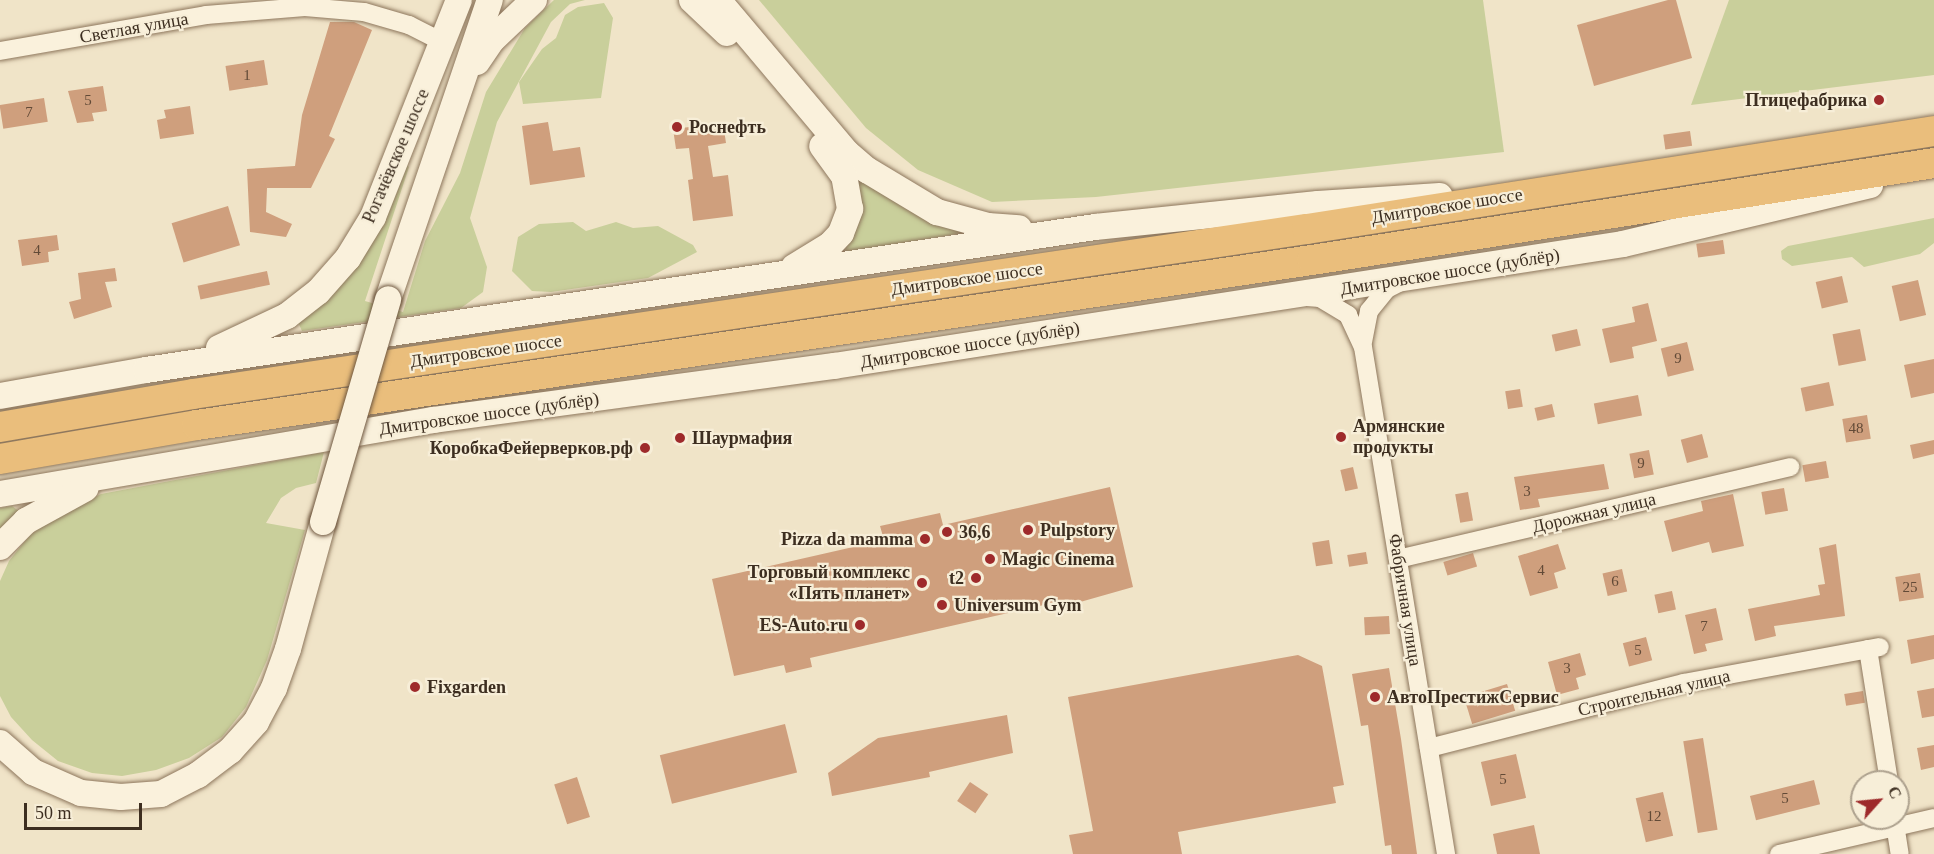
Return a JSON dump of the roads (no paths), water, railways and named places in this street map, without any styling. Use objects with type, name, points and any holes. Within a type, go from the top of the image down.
[{"type":"highway","name":"Дмитровское шоссе","points":[[0,427],[193,394],[1307,229],[1544,189],[1934,131]]},
{"type":"highway","name":"Дмитровское шоссе","points":[[0,459],[208,424],[1312,261],[1934,163]]},
{"type":"main road","name":"Рогачёвское шоссе","points":[[146,370],[248,337],[287,316],[318,292],[348,258],[373,217],[459,0]]},
{"type":"main road","points":[[1,742],[33,772],[81,793],[121,797],[161,794],[198,776],[230,751],[256,722],[274,688],[288,649],[388,299],[490,0]]},
{"type":"main road","points":[[459,87],[492,40],[534,0]]},
{"type":"main road","points":[[692,0],[717,22],[837,163],[849,191],[850,209],[841,233],[830,245],[796,266],[765,277]]},
{"type":"main road","points":[[718,0],[846,152],[911,200],[937,212],[988,226],[1095,227]]},
{"type":"main road","name":"Дмитровское шоссе (дублёр)","points":[[0,494],[434,420],[1301,296],[1623,244],[1934,169]]},
{"type":"main road","points":[[0,396],[146,370],[1095,227],[1318,204],[1544,189]]},
{"type":"main road","points":[[0,548],[26,521],[56,501],[122,472]]},
{"type":"street","name":"Светлая улица","points":[[0,51],[206,15],[305,7],[372,14],[410,25],[442,42]]},
{"type":"street","name":"Фабричная улица","points":[[1363,346],[1373,305],[1387,290],[1407,279]]},
{"type":"street","name":"Фабричная улица","points":[[1301,296],[1320,298],[1348,315],[1363,346],[1446,854]]},
{"type":"street","name":"Дорожная улица","points":[[1398,559],[1790,467]]},
{"type":"street","name":"Строительная улица","points":[[1429,748],[1684,683],[1874,648],[1887,770]]},
{"type":"street","points":[[1910,820],[1934,818]]},
{"type":"street","points":[[1779,854],[1866,830]]},
{"type":"street","points":[[1896,830],[1900,854]]},
{"type":"place","name":"Птицефабрика","points":[[1879,100]]},
{"type":"place","name":"Роснефть","points":[[677,127]]},
{"type":"place","name":"Армянские продукты","points":[[1341,437]]},
{"type":"place","name":"Шаурмафия","points":[[680,438]]},
{"type":"place","name":"КоробкаФейерверков.рф","points":[[645,448]]},
{"type":"place","name":"Pulpstory","points":[[1028,530]]},
{"type":"place","name":"36,6","points":[[947,532]]},
{"type":"place","name":"Pizza da mamma","points":[[925,539]]},
{"type":"place","name":"Magic Cinema","points":[[990,559]]},
{"type":"place","name":"t2","points":[[976,578]]},
{"type":"place","name":"Торговый комплекс «Пять планет»","points":[[922,583]]},
{"type":"place","name":"Universum Gym","points":[[942,605]]},
{"type":"place","name":"ES-Auto.ru","points":[[860,625]]},
{"type":"place","name":"Fixgarden","points":[[415,687]]},
{"type":"place","name":"АвтоПрестижСервис","points":[[1375,697]]}]
